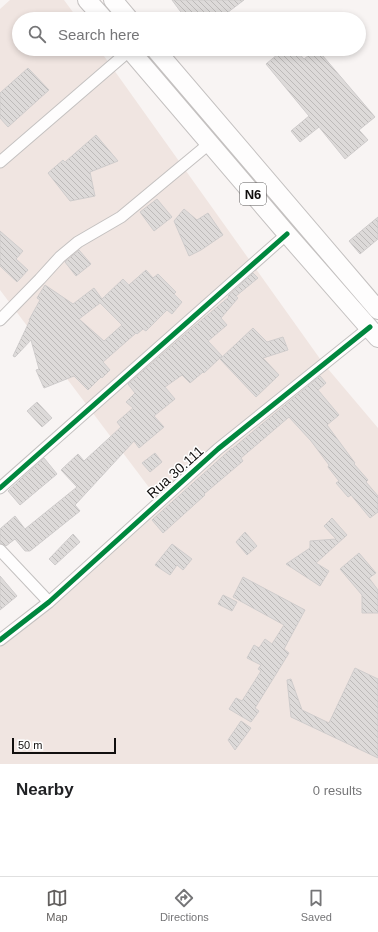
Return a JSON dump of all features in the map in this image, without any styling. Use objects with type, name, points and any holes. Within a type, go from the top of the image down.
[{"type":"highway","points":[[87,0],[98,12]]},
{"type":"highway","points":[[113,0],[123,12]]},
{"type":"highway","name":"N6","points":[[135,56],[287,234],[374,332]]},
{"type":"highway","name":"N6","points":[[161,56],[378,310]]},
{"type":"street","points":[[0,162],[121,56]]},
{"type":"street","points":[[0,320],[60,257],[78,242],[121,217],[210,143]]},
{"type":"street","points":[[0,488],[287,234]]},
{"type":"street","name":"Rua 30.111","points":[[0,640],[48,602],[218,449],[374,332]]},
{"type":"street","points":[[0,550],[48,602]]},
{"type":"shaded area","points":[[10,0],[64,0],[73,12],[12,12],[12,56],[104,56],[323,363],[378,428],[378,764],[0,764],[0,637],[160,502],[0,290],[0,9]]},
{"type":"building","points":[[172,0],[244,0],[228,12],[181,12]]},
{"type":"building","points":[[276,56],[301,56],[304,59],[308,56],[323,56],[375,117],[359,130],[368,140],[345,159],[319,127],[300,142],[291,131],[309,116],[266,64]]},
{"type":"building","points":[[28,68],[49,90],[8,127],[0,118],[0,93]]},
{"type":"building","points":[[96,135],[118,161],[90,172],[95,196],[70,201],[48,173],[63,160],[65,162]]},
{"type":"building","points":[[157,199],[172,217],[154,231],[140,212]]},
{"type":"building","points":[[184,209],[197,220],[208,213],[223,235],[201,250],[189,256],[174,221]]},
{"type":"building","points":[[378,217],[378,239],[360,254],[349,241]]},
{"type":"building","points":[[0,231],[23,251],[16,259],[28,270],[17,282],[0,266]]},
{"type":"building","points":[[79,250],[91,264],[76,276],[65,262]]},
{"type":"building","points":[[146,270],[153,278],[158,274],[176,292],[174,294],[182,302],[172,314],[167,310],[146,331],[143,329],[137,334],[136,333],[103,362],[110,370],[88,390],[74,376],[44,388],[36,370],[39,369],[31,340],[15,357],[13,356],[29,320],[40,300],[37,298],[45,285],[73,304],[94,288],[102,299],[123,279],[129,285]],"holes":[[[100,303],[122,325],[104,341],[79,319]]]},
{"type":"building","points":[[253,273],[258,278],[236,296],[238,298],[221,318],[227,325],[208,341],[222,356],[204,373],[203,372],[190,383],[182,375],[165,387],[175,399],[154,416],[164,427],[139,448],[134,441],[75,505],[80,511],[30,551],[25,551],[15,539],[6,546],[0,543],[0,529],[15,516],[25,529],[77,487],[61,470],[78,454],[84,461],[121,427],[117,422],[133,408],[126,402],[135,393],[128,384],[229,297],[228,296]]},
{"type":"building","points":[[253,328],[267,342],[283,337],[288,350],[263,358],[279,375],[256,397],[220,359]]},
{"type":"building","points":[[320,376],[326,383],[318,390],[339,415],[327,425],[355,463],[354,464],[368,480],[366,482],[378,496],[378,512],[370,518],[351,495],[348,497],[336,483],[339,481],[328,467],[329,465],[311,441],[289,417],[241,458],[243,461],[204,494],[205,495],[163,533],[152,520],[232,448]]},
{"type":"building","points":[[37,402],[52,418],[42,427],[27,411]]},
{"type":"building","points":[[155,453],[162,462],[150,472],[142,463]]},
{"type":"building","points":[[44,458],[57,474],[20,505],[8,491]]},
{"type":"building","points":[[332,518],[347,535],[316,563],[329,571],[320,586],[286,564],[310,548],[310,541],[336,539],[324,526]]},
{"type":"building","points":[[245,532],[257,546],[247,555],[236,542]]},
{"type":"building","points":[[73,534],[80,542],[55,565],[49,559]]},
{"type":"building","points":[[172,544],[192,559],[183,570],[177,565],[170,575],[155,565]]},
{"type":"building","points":[[359,553],[376,573],[369,578],[378,590],[378,613],[362,613],[362,595],[340,569]]},
{"type":"building","points":[[0,576],[17,596],[0,610]]},
{"type":"building","points":[[243,577],[305,610],[284,649],[289,653],[255,708],[259,711],[251,722],[229,709],[236,698],[242,701],[261,671],[258,669],[261,665],[247,658],[254,645],[259,648],[265,639],[272,644],[284,625],[233,597]]},
{"type":"building","points":[[223,595],[237,602],[232,611],[218,604]]},
{"type":"building","points":[[355,668],[378,679],[378,758],[291,717],[287,680],[291,679],[302,710],[329,723]]},
{"type":"building","points":[[241,721],[251,728],[235,750],[228,740]]},
{"type":"cycle path","points":[[0,488],[287,234]]},
{"type":"cycle path","points":[[0,640],[49,602],[218,449],[370,327]]}]
